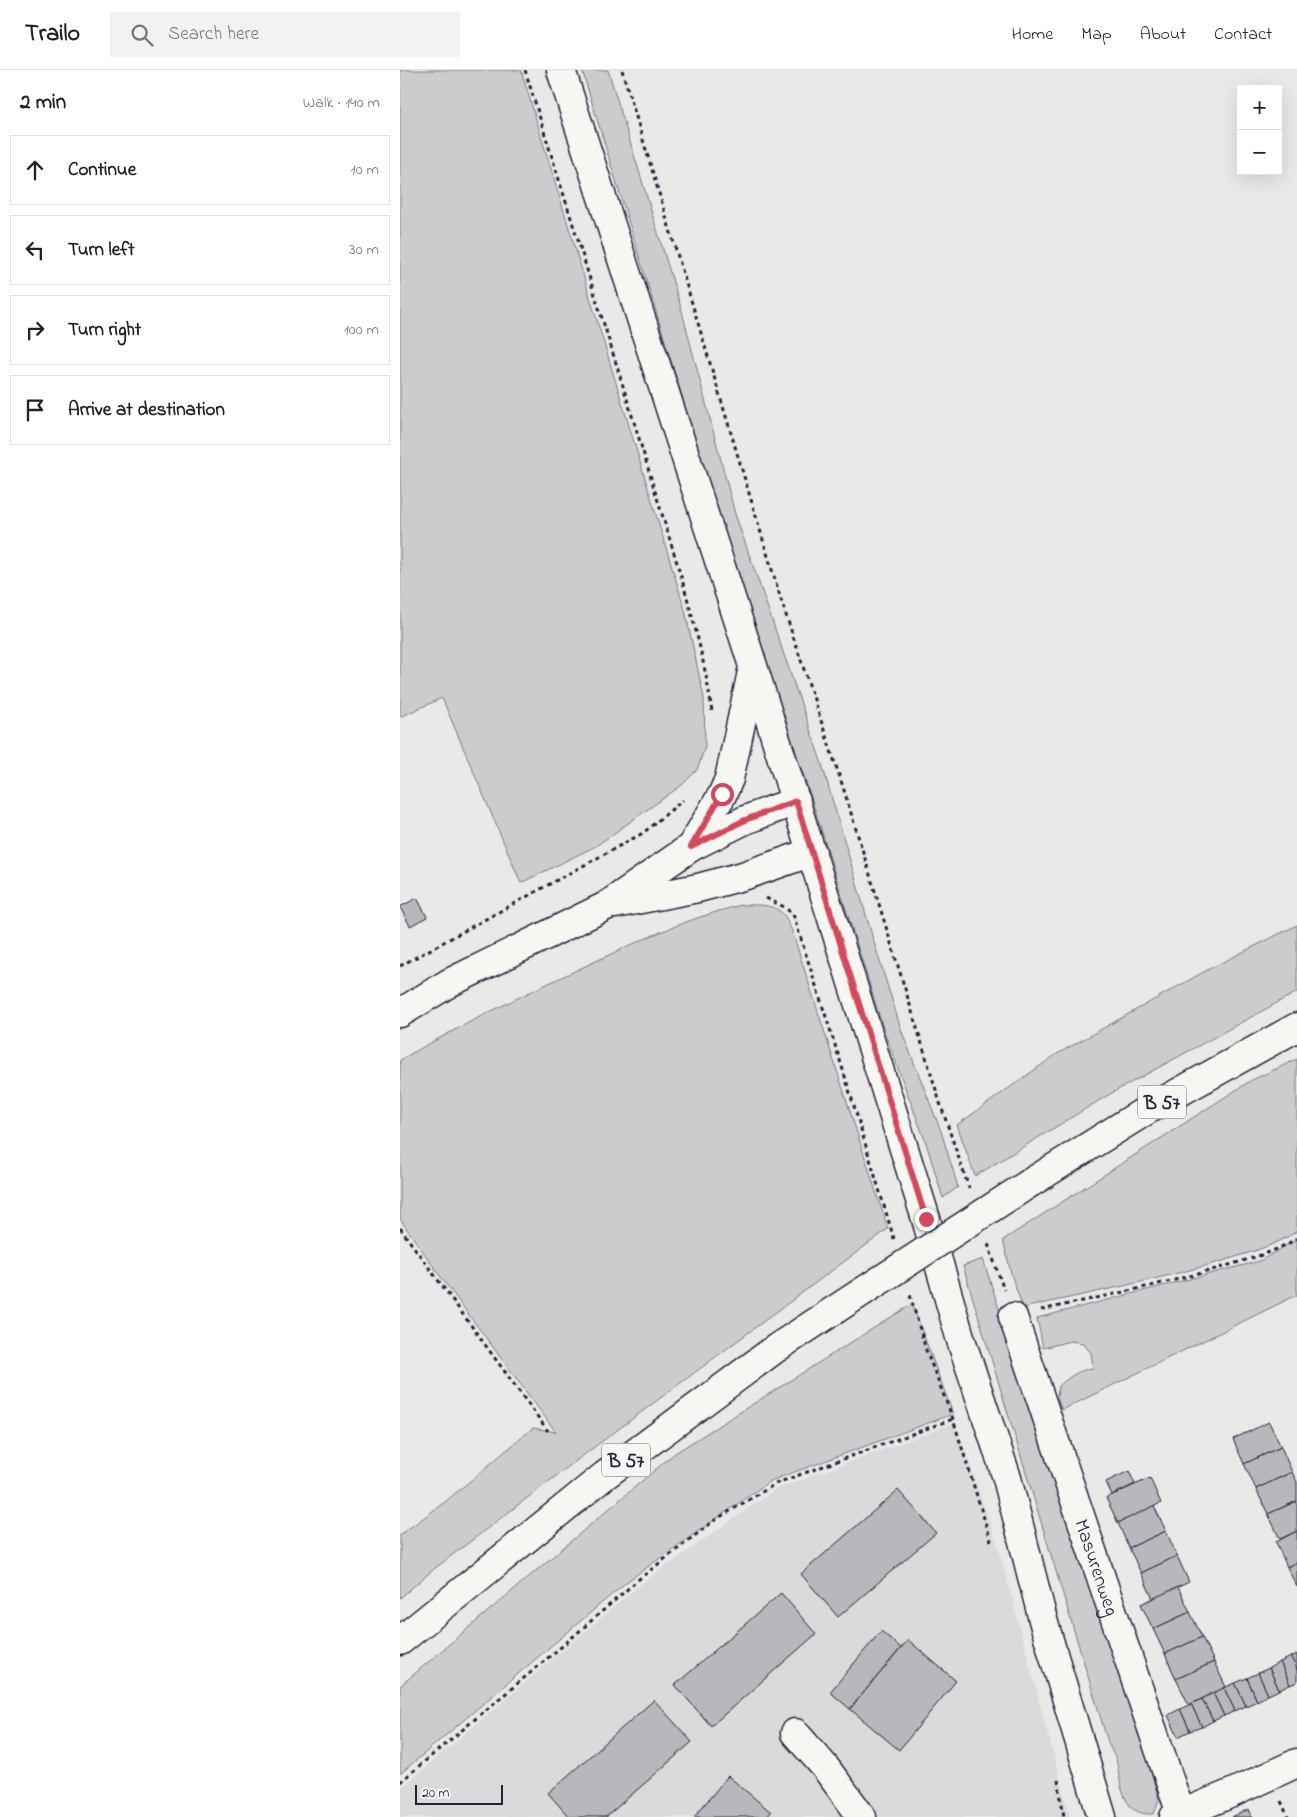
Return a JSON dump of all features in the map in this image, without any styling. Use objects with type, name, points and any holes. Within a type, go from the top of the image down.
[{"type":"main road","points":[[562,70],[754,666],[926,1219],[960,1337],[1007,1478],[1043,1620],[1102,1817]]},
{"type":"main road","points":[[691,847],[729,779],[754,666]]},
{"type":"main road","points":[[400,1013],[449,983],[606,906],[691,847],[745,820],[796,801]]},
{"type":"main road","points":[[606,906],[698,888],[743,876],[812,852]]},
{"type":"main road","name":"B 57","points":[[400,1641],[612,1470],[775,1349],[1030,1183],[1147,1110],[1297,1027]]},
{"type":"main road","name":"Masurenweg","points":[[1013,1317],[1179,1816]]},
{"type":"main road","points":[[795,1733],[825,1767],[862,1817]]},
{"type":"main road","points":[[1179,1816],[1297,1763]]},
{"type":"path","points":[[525,70],[694,624],[706,674],[713,718]]},
{"type":"path","points":[[622,70],[782,603],[843,787],[940,1106],[972,1197]]},
{"type":"path","points":[[400,966],[642,833],[691,794]]},
{"type":"path","points":[[400,1228],[548,1431]]},
{"type":"path","points":[[988,1243],[1013,1317],[1198,1274],[1240,1262],[1287,1245],[1297,1238]]},
{"type":"path","points":[[400,1782],[567,1642],[638,1579],[715,1520],[777,1483],[953,1419]]},
{"type":"shaded area","points":[[400,70],[521,70],[685,610],[704,698],[705,747],[697,770],[682,785],[596,846],[521,883],[442,698],[400,717]]},
{"type":"shaded area","points":[[582,70],[608,70],[681,308],[735,514],[821,761],[902,1032],[941,1131],[958,1187],[943,1198],[926,1143],[885,1034],[811,797],[747,608]]},
{"type":"shaded area","points":[[741,905],[763,905],[779,910],[792,931],[888,1229],[589,1451],[434,1569],[400,1598],[400,1535],[445,1502],[533,1428],[556,1432],[400,1219],[400,1060],[533,990],[619,950],[699,917]]},
{"type":"shaded area","points":[[1297,925],[1297,992],[1110,1094],[975,1176],[957,1125],[1057,1054],[1209,969]]},
{"type":"shaded area","points":[[1297,1059],[1297,1231],[1271,1245],[1223,1261],[1023,1308],[1012,1277],[1003,1240],[1250,1081]]},
{"type":"shaded area","points":[[1297,1239],[1297,1295],[1062,1410],[1057,1398],[1058,1387],[1074,1374],[1093,1368],[1091,1353],[1083,1343],[1070,1341],[1043,1348],[1037,1318],[1260,1261]]},
{"type":"shaded area","points":[[983,1259],[1018,1368],[1083,1541],[1159,1799],[1154,1814],[1143,1813],[1134,1809],[1128,1803],[1121,1786],[1116,1759],[1109,1745],[963,1266]]},
{"type":"shaded area","points":[[912,1304],[953,1414],[770,1481],[629,1580],[400,1774],[400,1686],[675,1453]]},
{"type":"shaded area","points":[[955,1423],[998,1546],[1070,1817],[400,1817],[400,1789],[642,1583],[776,1489]]},
{"type":"building","points":[[417,898],[427,917],[410,926],[400,907]]},
{"type":"building","points":[[1269,1422],[1281,1447],[1244,1464],[1233,1439]]},
{"type":"building","points":[[1281,1447],[1292,1472],[1256,1489],[1244,1464]]},
{"type":"building","points":[[1129,1471],[1135,1484],[1112,1495],[1106,1482]]},
{"type":"building","points":[[1292,1472],[1297,1482],[1297,1501],[1268,1514],[1256,1489]]},
{"type":"building","points":[[1150,1478],[1161,1503],[1118,1523],[1106,1498]]},
{"type":"building","points":[[898,1490],[936,1533],[838,1617],[801,1574]]},
{"type":"building","points":[[1297,1501],[1297,1531],[1280,1539],[1268,1514]]},
{"type":"building","points":[[1154,1506],[1166,1531],[1129,1548],[1118,1523]]},
{"type":"building","points":[[1166,1531],[1177,1556],[1141,1573],[1129,1548]]},
{"type":"building","points":[[1297,1531],[1297,1562],[1287,1567],[1276,1542]]},
{"type":"building","points":[[1177,1556],[1189,1582],[1153,1599],[1141,1573]]},
{"type":"building","points":[[1297,1562],[1297,1587],[1287,1567]]},
{"type":"building","points":[[1178,1587],[1190,1612],[1153,1629],[1141,1604]]},
{"type":"building","points":[[781,1593],[816,1634],[711,1726],[675,1685]]},
{"type":"building","points":[[1190,1612],[1202,1637],[1165,1654],[1153,1629]]},
{"type":"building","points":[[881,1631],[901,1648],[850,1709],[830,1692]]},
{"type":"building","points":[[1202,1637],[1214,1662],[1176,1679],[1165,1654]]},
{"type":"building","points":[[908,1640],[956,1681],[899,1750],[850,1709]]},
{"type":"building","points":[[1297,1654],[1297,1670],[1291,1657]]},
{"type":"building","points":[[1291,1657],[1297,1670],[1297,1682],[1290,1685],[1280,1662]]},
{"type":"building","points":[[1214,1662],[1226,1687],[1189,1705],[1176,1679]]},
{"type":"building","points":[[1280,1662],[1290,1685],[1279,1690],[1269,1668]]},
{"type":"building","points":[[1269,1668],[1279,1690],[1268,1695],[1258,1673]]},
{"type":"building","points":[[1258,1673],[1268,1695],[1257,1701],[1247,1678]]},
{"type":"building","points":[[1247,1678],[1257,1701],[1246,1706],[1235,1683]]},
{"type":"building","points":[[1235,1683],[1246,1706],[1235,1711],[1224,1688]]},
{"type":"building","points":[[1224,1688],[1235,1711],[1224,1716],[1213,1693]]},
{"type":"building","points":[[1213,1693],[1224,1716],[1213,1721],[1202,1699]]},
{"type":"building","points":[[1202,1699],[1213,1721],[1202,1727],[1191,1704]]},
{"type":"building","points":[[654,1700],[692,1742],[606,1817],[569,1817],[548,1793]]},
{"type":"building","points":[[1191,1704],[1202,1727],[1190,1731],[1180,1709]]},
{"type":"building","points":[[1180,1709],[1190,1731],[1178,1737],[1168,1715]]},
{"type":"building","points":[[728,1776],[771,1812],[767,1817],[694,1817]]},
{"type":"building","points":[[1249,1809],[1252,1817],[1232,1817]]},
{"type":"route","points":[[722,794],[704,828],[691,847],[745,820],[796,801],[926,1219]]}]
